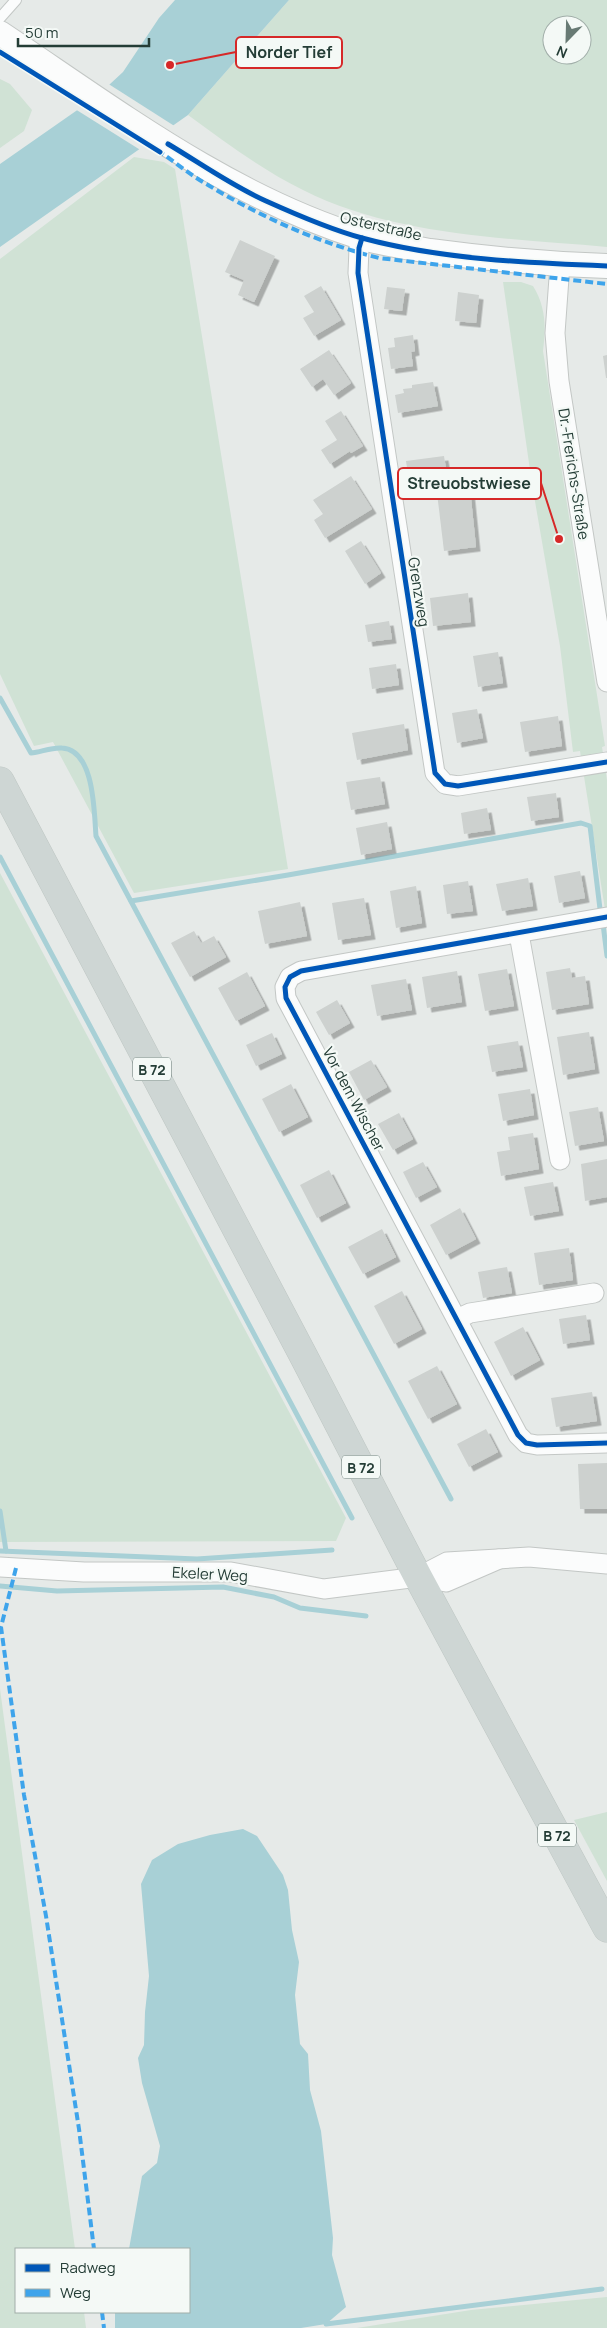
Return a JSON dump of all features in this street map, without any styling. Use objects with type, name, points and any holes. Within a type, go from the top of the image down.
[{"type":"main road","name":"B 72","points":[[0,781],[309,1366],[418,1577],[607,1928]]},
{"type":"street","name":"Osterstraße","points":[[0,28],[91,94],[168,144],[264,200],[315,222],[362,238],[455,254],[560,264],[607,266]]},
{"type":"street","name":"Grenzweg","points":[[362,238],[359,248],[358,273],[435,773],[445,784],[458,786],[607,762]]},
{"type":"street","name":"Dr.-Frerichs-Straße","points":[[560,264],[555,333],[559,381],[607,682]]},
{"type":"street","name":"Vor dem Wischer","points":[[607,917],[301,971],[290,977],[285,988],[286,998],[518,1434],[526,1443],[607,1443]]},
{"type":"street","points":[[519,934],[560,1160]]},
{"type":"street","points":[[457,1319],[470,1314],[594,1293]]},
{"type":"street","name":"Ekeler Weg","points":[[0,1568],[84,1572],[231,1572],[324,1588],[418,1577],[447,1562],[543,1557],[607,1564]]},
{"type":"lane","points":[[0,28],[16,0]]},
{"type":"green space","points":[[289,0],[607,0],[607,247],[452,232],[413,226],[375,217],[338,205],[303,190],[273,174],[188,115]]},
{"type":"green space","points":[[0,79],[10,84],[32,110],[24,131],[0,148]]},
{"type":"green space","points":[[134,157],[164,162],[175,169],[288,869],[134,893],[53,742],[34,746],[0,674],[0,259]]},
{"type":"green space","points":[[503,282],[521,282],[533,286],[543,309],[545,334],[543,351],[605,746],[602,747],[607,780],[607,922],[580,751],[573,752],[560,646],[532,484]]},
{"type":"green space","points":[[0,873],[346,1518],[336,1541],[0,1542]]},
{"type":"green space","points":[[0,1689],[75,2248],[15,2248],[15,2313],[84,2313],[86,2328],[0,2328]]},
{"type":"green space","points":[[607,1812],[607,1881],[574,1820]]},
{"type":"green space","points":[[607,2297],[607,2328],[357,2328],[471,2310]]},
{"type":"water","points":[[175,0],[289,0],[188,115],[0,247],[0,164],[96,97],[123,72],[159,18]]},
{"type":"water","points":[[243,1829],[257,1836],[283,1875],[288,1890],[292,1930],[299,1962],[295,1995],[300,2044],[308,2054],[310,2090],[321,2131],[333,2238],[332,2255],[346,2307],[326,2324],[301,2328],[115,2328],[115,2313],[190,2313],[190,2248],[129,2248],[142,2176],[157,2163],[160,2146],[142,2083],[138,2058],[144,2045],[149,1976],[141,1884],[152,1860],[178,1844],[210,1835]]},
{"type":"pier","points":[[107,83],[176,127],[142,151],[75,109]]},
{"type":"building","points":[[240,240],[275,256],[254,302],[238,295],[244,280],[225,272]]},
{"type":"building","points":[[321,286],[341,320],[314,336],[303,318],[314,312],[304,296]]},
{"type":"building","points":[[387,287],[405,289],[402,311],[384,309]]},
{"type":"building","points":[[458,292],[479,295],[476,323],[455,321]]},
{"type":"building","points":[[413,335],[415,351],[411,352],[413,366],[391,369],[388,348],[395,347],[394,338]]},
{"type":"building","points":[[329,350],[351,383],[334,395],[323,379],[312,387],[300,369]]},
{"type":"building","points":[[607,355],[607,378],[606,378],[603,356]]},
{"type":"building","points":[[433,382],[438,406],[398,413],[395,395],[404,393],[403,389],[412,388],[412,385]]},
{"type":"building","points":[[341,411],[363,446],[351,453],[350,451],[330,464],[321,450],[337,440],[325,421]]},
{"type":"building","points":[[444,456],[447,476],[409,481],[406,461]]},
{"type":"building","points":[[351,476],[372,509],[325,538],[314,520],[323,514],[313,500]]},
{"type":"building","points":[[470,489],[476,547],[444,551],[437,493]]},
{"type":"building","points":[[361,541],[381,573],[365,584],[345,551]]},
{"type":"building","points":[[468,593],[471,622],[433,626],[430,598]]},
{"type":"building","points":[[389,621],[392,639],[368,642],[365,625]]},
{"type":"building","points":[[498,652],[503,683],[478,687],[473,656]]},
{"type":"building","points":[[396,664],[399,685],[372,689],[369,668]]},
{"type":"building","points":[[477,709],[483,738],[457,743],[452,713]]},
{"type":"building","points":[[558,716],[562,746],[525,752],[520,722]]},
{"type":"building","points":[[404,724],[408,750],[357,760],[352,733]]},
{"type":"building","points":[[380,777],[385,804],[351,810],[346,782]]},
{"type":"building","points":[[556,793],[559,817],[531,821],[527,797]]},
{"type":"building","points":[[487,808],[491,830],[464,834],[461,813]]},
{"type":"building","points":[[387,822],[392,849],[361,855],[356,828]]},
{"type":"building","points":[[580,871],[585,898],[559,903],[554,876]]},
{"type":"building","points":[[528,878],[533,906],[502,911],[496,884]]},
{"type":"building","points":[[468,881],[473,911],[447,914],[443,885]]},
{"type":"building","points":[[416,886],[422,923],[396,928],[390,891]]},
{"type":"building","points":[[364,898],[371,935],[338,940],[332,903]]},
{"type":"building","points":[[300,902],[307,936],[265,944],[258,911]]},
{"type":"building","points":[[194,931],[201,943],[214,936],[226,957],[190,977],[171,943]]},
{"type":"building","points":[[570,968],[572,978],[585,976],[589,1004],[552,1010],[546,972]]},
{"type":"building","points":[[507,969],[514,1006],[485,1011],[478,974]]},
{"type":"building","points":[[457,971],[462,1002],[427,1008],[422,977]]},
{"type":"building","points":[[247,972],[265,1006],[236,1021],[218,988]]},
{"type":"building","points":[[406,979],[412,1010],[377,1016],[371,985]]},
{"type":"building","points":[[337,1000],[350,1023],[329,1035],[316,1012]]},
{"type":"building","points":[[589,1032],[595,1069],[563,1075],[557,1037]]},
{"type":"building","points":[[272,1033],[282,1054],[256,1066],[246,1045]]},
{"type":"building","points":[[518,1041],[523,1067],[492,1072],[487,1046]]},
{"type":"building","points":[[371,1060],[387,1087],[364,1100],[349,1072]]},
{"type":"building","points":[[291,1084],[308,1117],[279,1132],[262,1099]]},
{"type":"building","points":[[530,1089],[534,1115],[503,1121],[498,1094]]},
{"type":"building","points":[[598,1107],[604,1141],[575,1146],[569,1112]]},
{"type":"building","points":[[399,1113],[413,1139],[393,1150],[378,1124]]},
{"type":"building","points":[[533,1133],[539,1169],[501,1176],[497,1152],[510,1150],[508,1137]]},
{"type":"building","points":[[607,1159],[607,1197],[585,1201],[581,1164]]},
{"type":"building","points":[[423,1162],[437,1187],[416,1198],[403,1172]]},
{"type":"building","points":[[329,1170],[346,1203],[317,1218],[300,1185]]},
{"type":"building","points":[[553,1182],[559,1211],[530,1216],[524,1187]]},
{"type":"building","points":[[460,1208],[476,1239],[446,1255],[430,1225]]},
{"type":"building","points":[[382,1229],[396,1257],[363,1274],[348,1247]]},
{"type":"building","points":[[569,1248],[573,1280],[539,1285],[534,1253]]},
{"type":"building","points":[[507,1267],[512,1293],[483,1298],[478,1272]]},
{"type":"building","points":[[402,1291],[422,1329],[394,1344],[374,1306]]},
{"type":"building","points":[[586,1315],[590,1340],[563,1344],[559,1319]]},
{"type":"building","points":[[523,1327],[540,1360],[511,1376],[494,1342]]},
{"type":"building","points":[[437,1366],[457,1404],[428,1419],[408,1381]]},
{"type":"building","points":[[592,1392],[597,1421],[556,1427],[551,1398]]},
{"type":"building","points":[[486,1429],[498,1452],[469,1467],[457,1444]]},
{"type":"building","points":[[607,1463],[607,1509],[580,1509],[578,1464]]},
{"type":"waterway","points":[[0,698],[31,753],[62,748],[73,751],[81,759],[91,784],[96,836],[451,1499]]},
{"type":"waterway","points":[[131,901],[581,823],[590,826],[600,909]]},
{"type":"waterway","points":[[0,857],[352,1518]]},
{"type":"waterway","points":[[603,924],[607,956]]},
{"type":"waterway","points":[[0,1511],[6,1551]]},
{"type":"waterway","points":[[0,1551],[197,1559],[332,1550]]},
{"type":"waterway","points":[[0,1586],[57,1591],[223,1587],[274,1597],[300,1608],[366,1616]]},
{"type":"waterway","points":[[326,2324],[602,2289]]},
{"type":"marked path","points":[[157,150],[201,181],[249,208],[313,237],[357,252],[379,258],[607,284]]},
{"type":"marked path","points":[[16,1568],[1,1627],[24,1795],[46,1916],[79,2129],[94,2248]]},
{"type":"marked path","points":[[102,2313],[104,2328]]},
{"type":"cycle path","points":[[0,52],[160,152]]},
{"type":"cycle path","points":[[168,144],[253,195],[313,221],[362,238],[422,251],[483,259],[607,266]]},
{"type":"cycle path","points":[[362,238],[359,248],[358,273],[435,773],[445,784],[458,786],[607,762]]},
{"type":"cycle path","points":[[607,917],[301,971],[290,977],[285,987],[286,998],[518,1435],[526,1443],[537,1445],[607,1443]]},
{"type":"place","name":"Norder Tief","points":[[170,65]]},
{"type":"place","name":"Streuobstwiese","points":[[559,539]]}]
